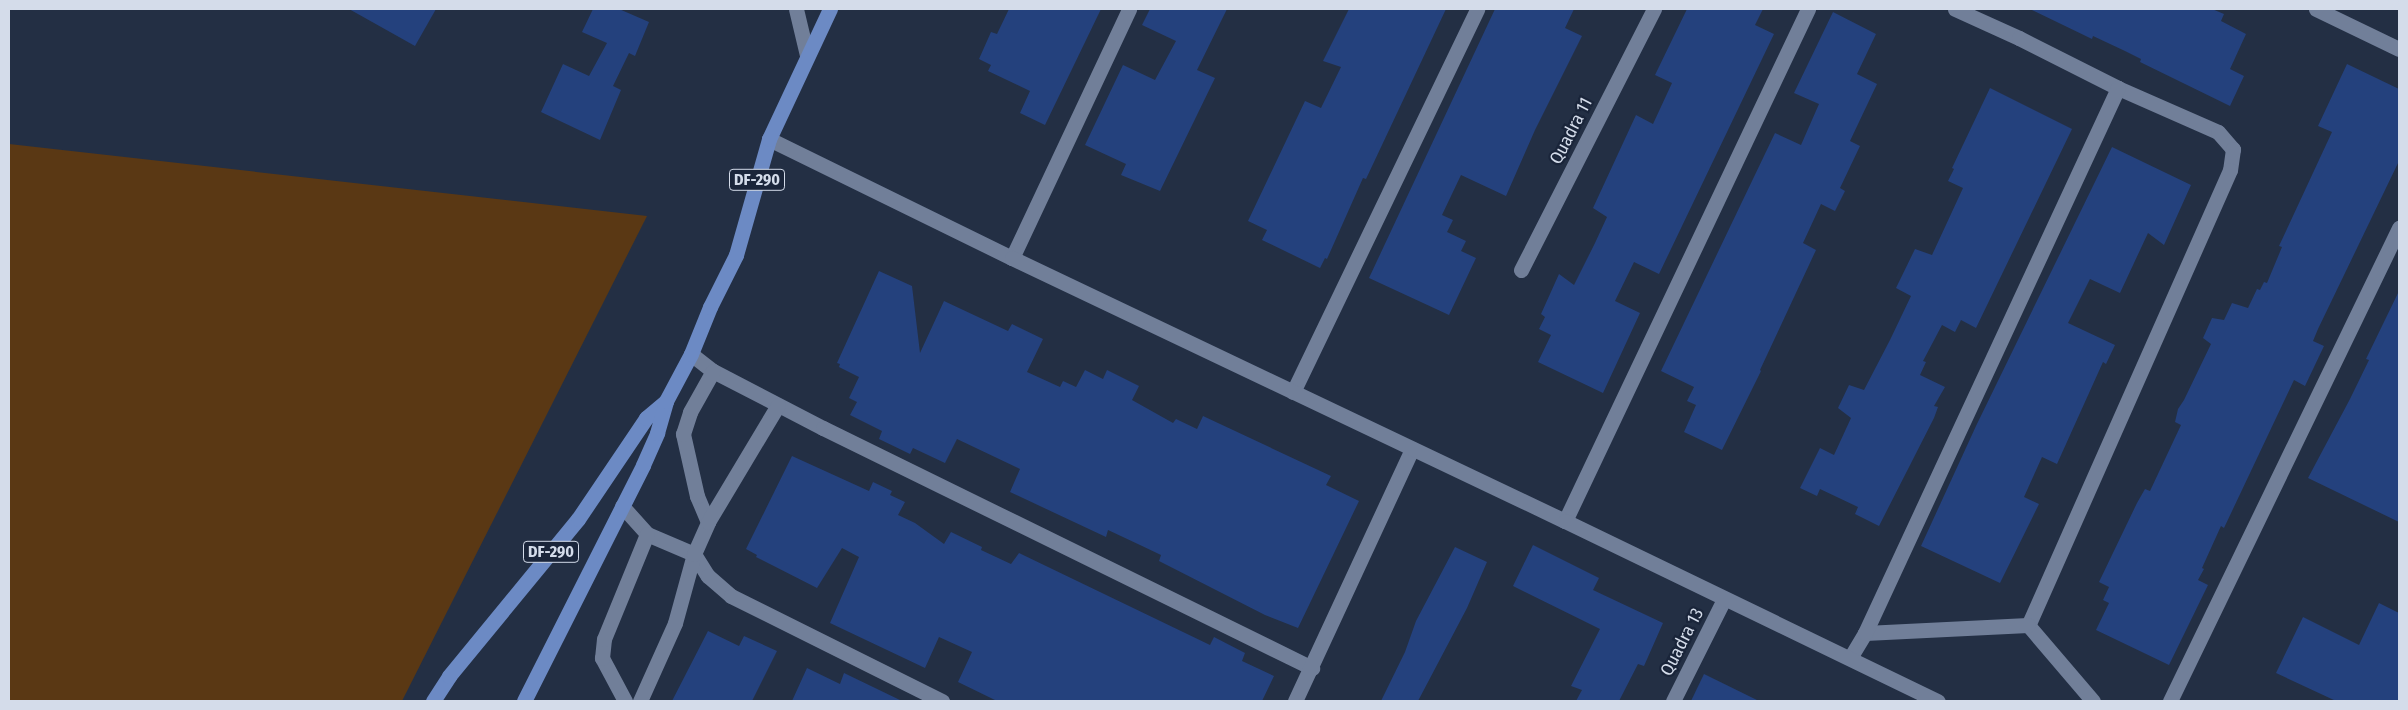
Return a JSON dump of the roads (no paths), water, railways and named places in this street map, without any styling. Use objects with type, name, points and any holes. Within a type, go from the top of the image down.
[{"type":"highway","name":"DF-290","points":[[524,701],[657,433],[666,401],[736,255],[769,139],[830,9]]},
{"type":"highway","name":"DF-290","points":[[433,701],[449,676],[578,519],[646,418],[666,401]]},
{"type":"street","points":[[796,9],[807,55]]},
{"type":"street","points":[[1012,258],[1129,9]]},
{"type":"street","points":[[1293,392],[1477,9]]},
{"type":"street","name":"Quadra 11","points":[[1521,270],[1654,9]]},
{"type":"street","points":[[1566,521],[1808,9]]},
{"type":"street","points":[[1955,9],[2019,38],[2118,88],[2218,132],[2233,149],[2230,170],[2028,625]]},
{"type":"street","points":[[2316,9],[2399,49]]},
{"type":"street","points":[[1850,658],[1864,633],[2118,88]]},
{"type":"street","points":[[769,139],[1012,258],[1412,450],[1566,521],[1938,701]]},
{"type":"street","points":[[2170,701],[2399,228]]},
{"type":"street","points":[[690,354],[713,371],[778,405],[1312,668]]},
{"type":"street","points":[[708,522],[697,496],[683,434],[690,412],[713,371]]},
{"type":"street","points":[[640,701],[676,623],[694,554],[708,522],[778,405]]},
{"type":"street","points":[[1295,701],[1412,450]]},
{"type":"street","points":[[622,506],[647,534],[694,554],[708,576],[731,596],[942,701]]},
{"type":"street","points":[[626,701],[602,658],[604,639],[647,534]]},
{"type":"street","name":"Quadra 13","points":[[1673,701],[1724,599]]},
{"type":"street","points":[[1864,633],[2028,625]]},
{"type":"street","points":[[2028,625],[2093,701]]}]
